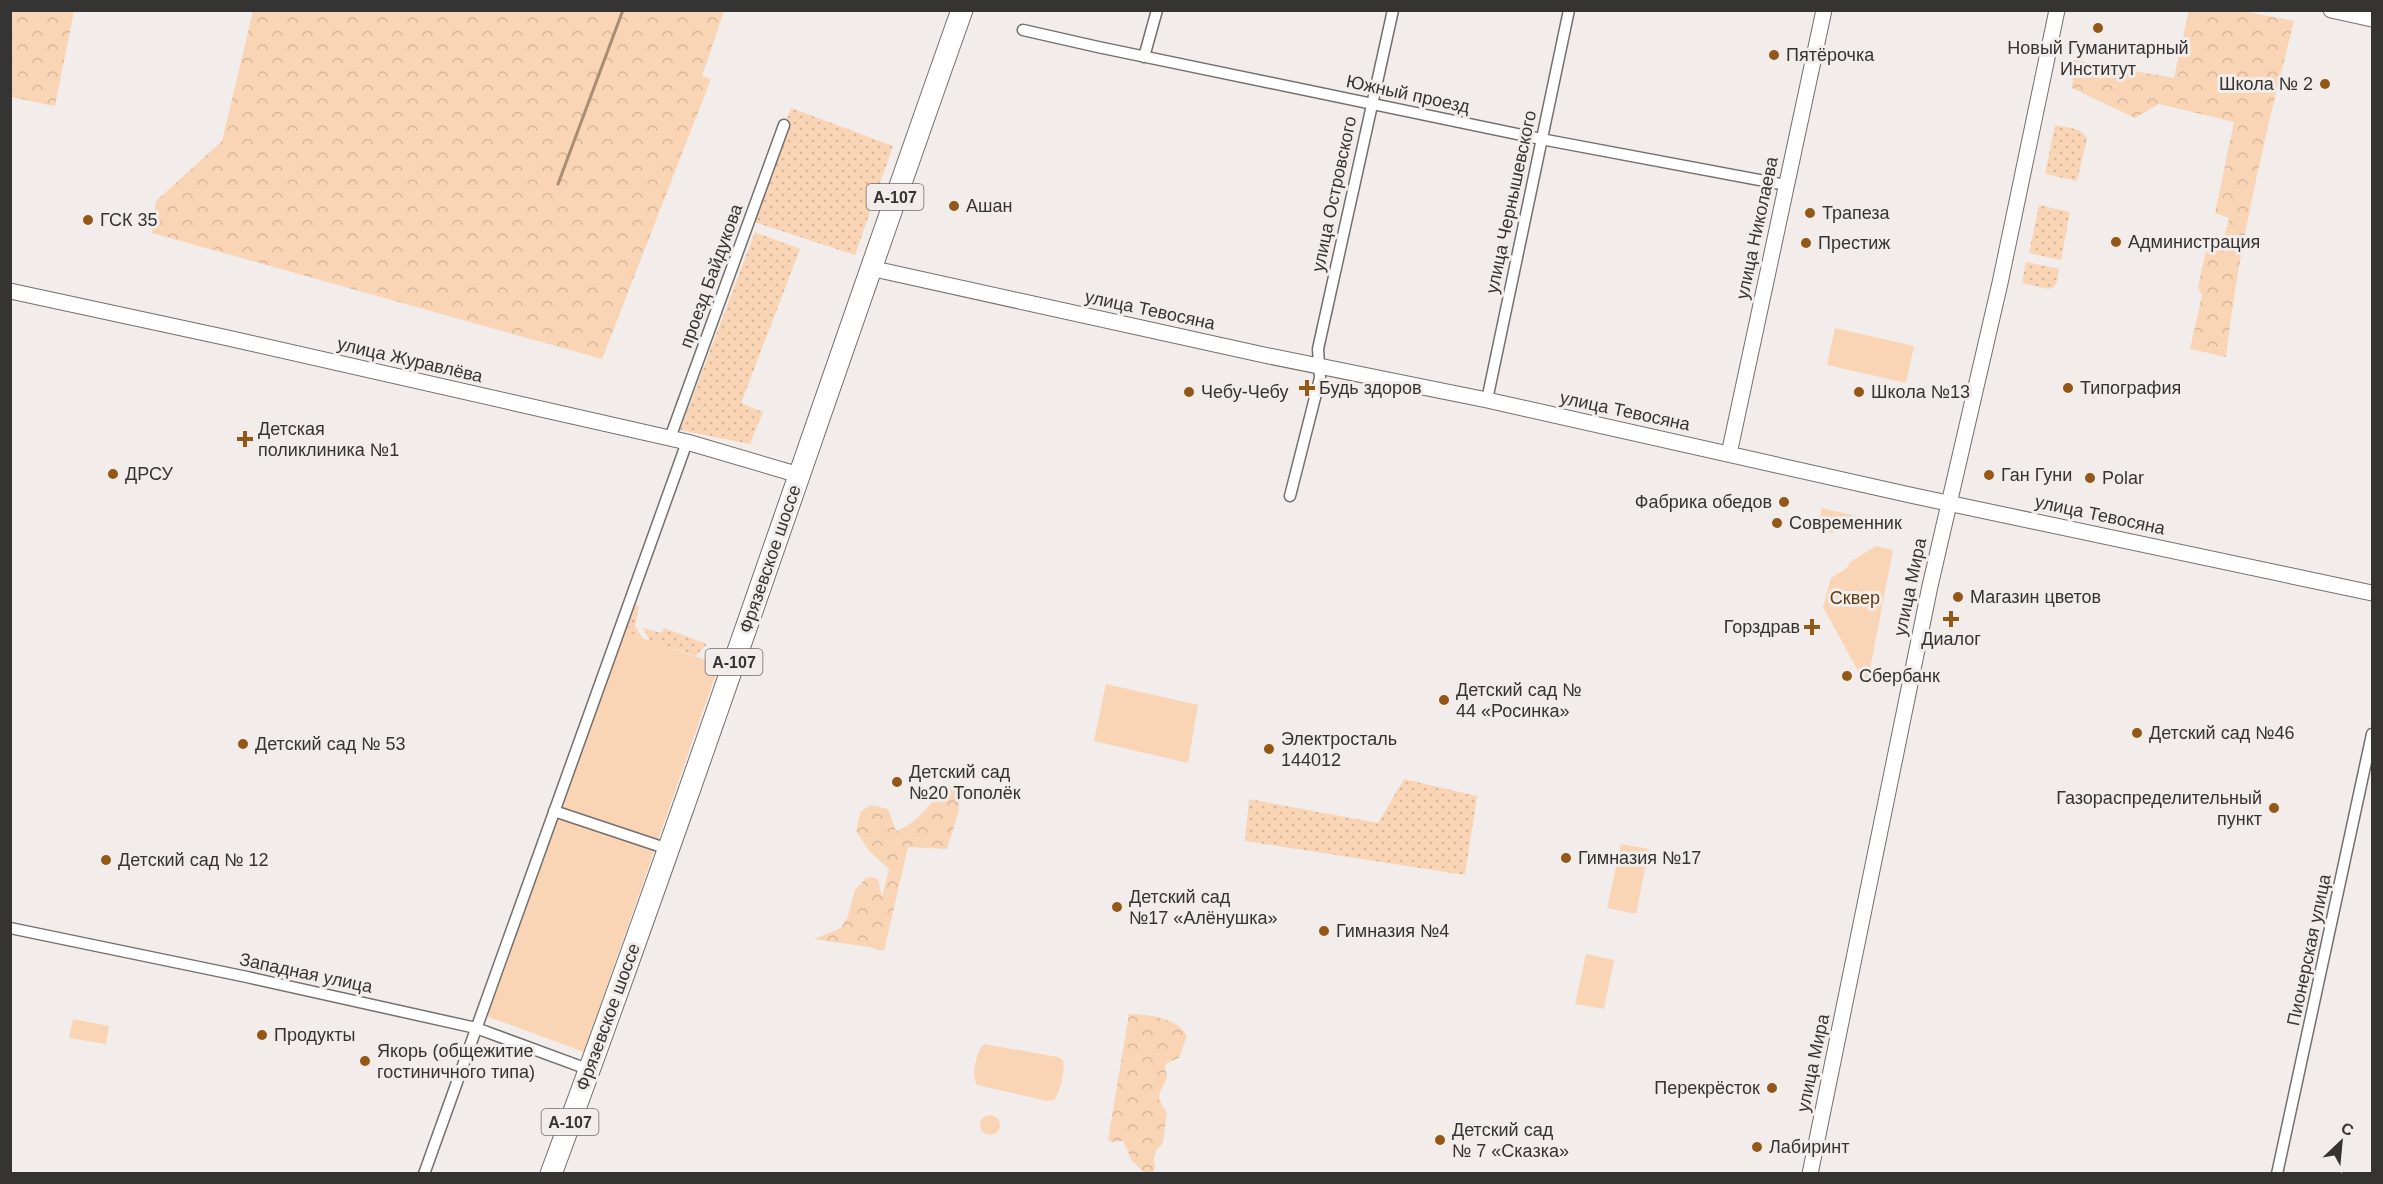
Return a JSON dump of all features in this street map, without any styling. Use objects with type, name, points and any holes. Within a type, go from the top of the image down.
[{"type":"highway","name":"Фрязевское шоссе","points":[[551,1173],[590,1070],[962,10]]},
{"type":"main road","name":"улица Николаева","points":[[1729,454],[1824,10]]},
{"type":"main road","name":"улица Мира","points":[[1810,1173],[1928,597],[1997,294],[2057,10]]},
{"type":"main road","points":[[2331,10],[2373,18]]},
{"type":"main road","name":"улица Тевосяна","points":[[870,268],[2373,593]]},
{"type":"main road","name":"улица Журавлёва","points":[[10,291],[670,438],[799,475]]},
{"type":"street","points":[[1144,57],[1157,10]]},
{"type":"street","name":"улица Островского","points":[[1320,367],[1318,349],[1393,10]]},
{"type":"street","name":"улица Чернышевского","points":[[1487,400],[1569,10]]},
{"type":"street","name":"Южный проезд","points":[[1023,30],[1541,140],[1786,185]]},
{"type":"street","name":"проезд Байдукова","points":[[670,438],[784,124]]},
{"type":"street","points":[[1290,496],[1307,425],[1315,403],[1320,367]]},
{"type":"street","points":[[424,1173],[687,442]]},
{"type":"street","name":"Пионерская улица","points":[[2277,1173],[2373,734]]},
{"type":"street","points":[[554,811],[668,849]]},
{"type":"street","name":"Западная улица","points":[[10,928],[246,976],[476,1028],[590,1070]]},
{"type":"green space","points":[[11,10],[74,11],[55,106],[11,97]]},
{"type":"green space","points":[[2189,10],[2243,11],[2294,21],[2246,230],[2226,357],[2190,349],[2202,295],[2198,288],[2205,254],[2225,234],[2229,218],[2215,213],[2234,122],[2159,104],[2135,118],[2072,88],[2074,60],[2174,78]]},
{"type":"green space","points":[[253,11],[724,11],[702,76],[711,79],[602,359],[152,233],[156,201],[222,141]]},
{"type":"green space","points":[[791,108],[893,146],[855,255],[748,220]]},
{"type":"green space","points":[[2055,125],[2078,130],[2087,139],[2077,181],[2045,174]]},
{"type":"green space","points":[[2039,205],[2070,212],[2061,260],[2029,253]]},
{"type":"green space","points":[[755,232],[800,249],[741,403],[763,412],[750,444],[680,430]]},
{"type":"green space","points":[[2026,262],[2059,269],[2057,282],[2053,288],[2022,283]]},
{"type":"green space","points":[[1835,328],[1914,346],[1906,383],[1827,365]]},
{"type":"green space","points":[[1822,508],[1856,516],[1853,529],[1835,525],[1833,533],[1824,531],[1825,523],[1819,522]]},
{"type":"green space","name":"Сквер","points":[[1876,546],[1893,550],[1868,679],[1864,682],[1823,607],[1831,578],[1847,568],[1850,562]]},
{"type":"green space","points":[[635,604],[639,607],[635,626],[644,640],[625,633]]},
{"type":"green space","points":[[643,628],[661,633],[664,628],[707,644],[696,656],[650,641]]},
{"type":"green space","points":[[625,632],[711,662],[717,671],[584,1052],[481,1014]]},
{"type":"green space","points":[[1106,684],[1198,705],[1188,763],[1094,741]]},
{"type":"green space","points":[[1404,779],[1477,796],[1465,875],[1245,841],[1249,799],[1378,823]]},
{"type":"green space","points":[[944,786],[959,789],[959,811],[947,849],[908,847],[884,951],[814,939],[841,928],[848,916],[855,890],[866,878],[878,879],[882,897],[889,869],[869,851],[856,831],[861,811],[871,805],[888,809],[896,831],[917,818]]},
{"type":"green space","points":[[1621,844],[1649,849],[1636,914],[1607,908]]},
{"type":"green space","points":[[1586,954],[1614,960],[1604,1009],[1575,1004]]},
{"type":"green space","points":[[1129,1014],[1153,1016],[1170,1021],[1183,1030],[1187,1036],[1179,1058],[1165,1064],[1167,1078],[1159,1099],[1167,1113],[1163,1143],[1156,1151],[1153,1173],[1145,1173],[1132,1161],[1123,1141],[1108,1140]]},
{"type":"green space","points":[[73,1019],[109,1026],[106,1044],[69,1038]]},
{"type":"green space","points":[[984,1044],[1058,1057],[1063,1060],[1062,1081],[1054,1100],[1047,1101],[977,1085],[974,1076],[975,1064]]},
{"type":"green space","points":[[990,1115],[997,1118],[1000,1125],[997,1132],[990,1135],[983,1132],[980,1125],[983,1118]]},
{"type":"waterway","points":[[558,184],[623,10]]},
{"type":"place","name":"Новый Гуманитарный Институт","points":[[2098,28]]},
{"type":"place","name":"Пятёрочка","points":[[1774,55]]},
{"type":"place","name":"Школа № 2","points":[[2325,84]]},
{"type":"place","name":"Ашан","points":[[954,206]]},
{"type":"place","name":"Трапеза","points":[[1810,213]]},
{"type":"place","name":"ГСК 35","points":[[88,220]]},
{"type":"place","name":"Администрация","points":[[2116,242]]},
{"type":"place","name":"Престиж","points":[[1806,243]]},
{"type":"place","name":"Будь здоров","points":[[1307,388]]},
{"type":"place","name":"Типография","points":[[2068,388]]},
{"type":"place","name":"Чебу-Чебу","points":[[1189,392]]},
{"type":"place","name":"Школа №13","points":[[1859,392]]},
{"type":"place","name":"Детская поликлиника №1","points":[[245,439]]},
{"type":"place","name":"ДРСУ","points":[[113,474]]},
{"type":"place","name":"Ган Гуни","points":[[1989,475]]},
{"type":"place","name":"Polar","points":[[2090,478]]},
{"type":"place","name":"Фабрика обедов","points":[[1784,502]]},
{"type":"place","name":"Современник","points":[[1777,523]]},
{"type":"place","name":"Магазин цветов","points":[[1958,597]]},
{"type":"place","name":"Диалог","points":[[1951,619]]},
{"type":"place","name":"Горздрав","points":[[1812,627]]},
{"type":"place","name":"Сбербанк","points":[[1847,676]]},
{"type":"place","name":"Детский сад № 44 «Росинка»","points":[[1444,700]]},
{"type":"place","name":"Детский сад №46","points":[[2137,733]]},
{"type":"place","name":"Детский сад № 53","points":[[243,744]]},
{"type":"place","name":"Электросталь 144012","points":[[1269,749]]},
{"type":"place","name":"Детский сад №20 Тополёк","points":[[897,782]]},
{"type":"place","name":"Газораспределительный пункт","points":[[2274,808]]},
{"type":"place","name":"Гимназия №17","points":[[1566,858]]},
{"type":"place","name":"Детский сад № 12","points":[[106,860]]},
{"type":"place","name":"Детский сад №17 «Алёнушка»","points":[[1117,907]]},
{"type":"place","name":"Гимназия №4","points":[[1324,931]]},
{"type":"place","name":"Продукты","points":[[262,1035]]},
{"type":"place","name":"Якорь (общежитие гостиничного типа)","points":[[365,1061]]},
{"type":"place","name":"Перекрёсток","points":[[1772,1088]]},
{"type":"place","name":"Детский сад № 7 «Сказка»","points":[[1440,1140]]},
{"type":"place","name":"Лабиринт","points":[[1757,1147]]}]
